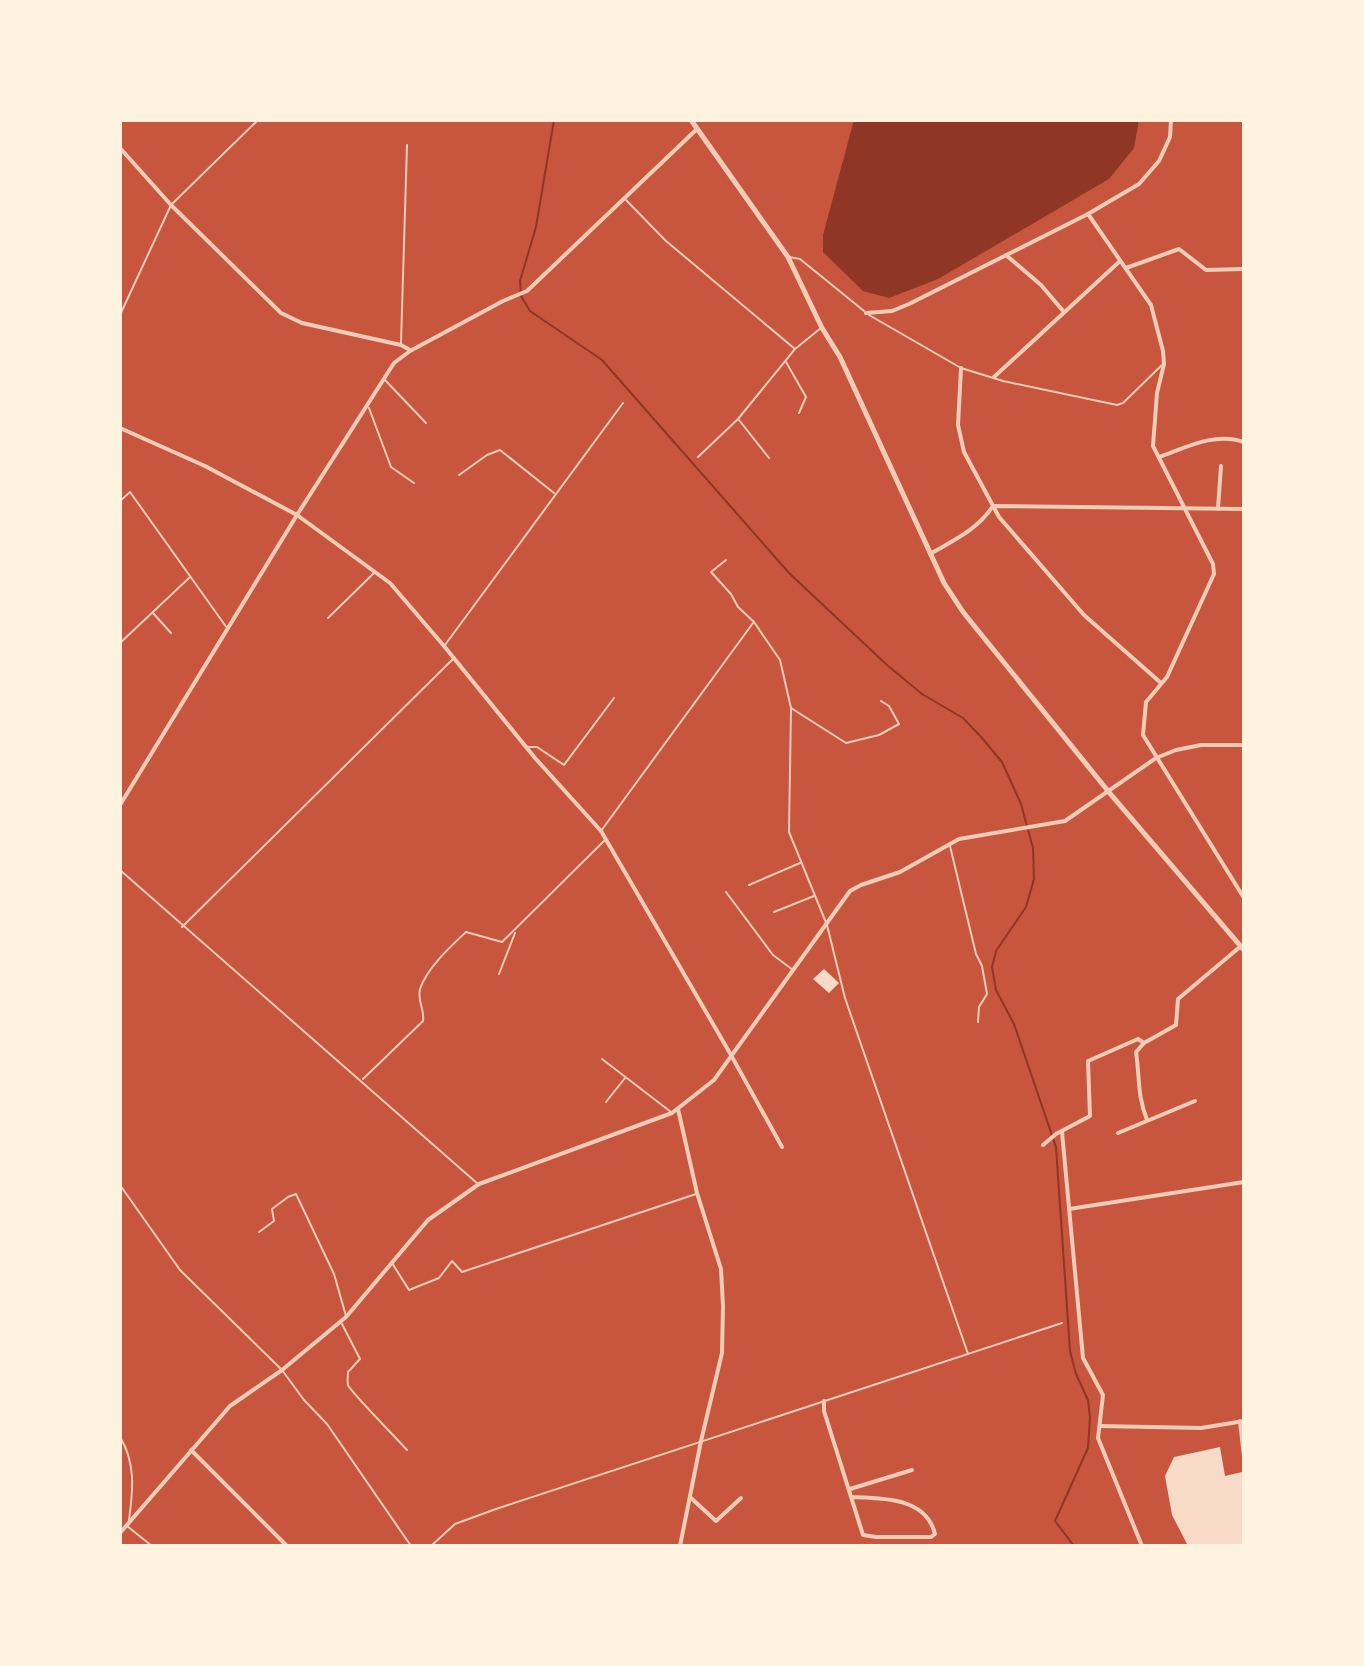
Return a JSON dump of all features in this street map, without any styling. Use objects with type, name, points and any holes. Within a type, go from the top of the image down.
[{"type":"street","points":[[691,120],[788,257],[822,328],[840,357],[930,554],[963,612],[1108,791],[1242,948],[1178,999],[1176,1025],[1144,1043],[1136,1052],[1140,1079],[1138,1096],[1147,1121]]},
{"type":"street","points":[[866,313],[892,311],[1088,214],[1139,184],[1165,149],[1170,137],[1171,120]]},
{"type":"street","points":[[120,805],[394,363],[410,351],[527,291],[697,129]]},
{"type":"street","points":[[120,148],[171,205],[281,313],[302,323],[401,345],[410,351]]},
{"type":"street","points":[[1088,214],[1151,305],[1164,364],[1153,446],[1210,556],[1214,574],[1167,677],[1146,702],[1143,735],[1244,898]]},
{"type":"street","points":[[1126,268],[1179,249],[1206,270],[1244,269]]},
{"type":"street","points":[[1006,255],[1041,285],[1065,312]]},
{"type":"street","points":[[994,377],[1120,261]]},
{"type":"street","points":[[961,368],[958,425],[964,452],[1006,528],[1084,615],[1161,683]]},
{"type":"street","points":[[120,428],[190,459],[297,515],[390,583],[525,746],[601,831],[782,1147]]},
{"type":"street","points":[[1159,457],[1207,440],[1230,437],[1244,442]]},
{"type":"street","points":[[1218,509],[1221,466]]},
{"type":"street","points":[[930,554],[967,533],[984,520],[993,506]]},
{"type":"street","points":[[993,506],[1244,509]]},
{"type":"street","points":[[120,1533],[230,1406],[282,1370],[343,1319],[428,1220],[479,1184],[675,1111],[714,1080],[850,891],[900,872],[950,844],[974,835],[1065,821],[1156,758],[1176,750],[1201,745],[1244,745]]},
{"type":"street","points":[[1043,1145],[1056,1134],[1090,1116],[1088,1061],[1138,1039],[1144,1043]]},
{"type":"street","points":[[1118,1133],[1195,1101]]},
{"type":"street","points":[[675,1111],[721,1269],[723,1306],[722,1353],[680,1546]]},
{"type":"street","points":[[1062,1132],[1083,1358],[1103,1395],[1098,1438],[1142,1546]]},
{"type":"street","points":[[1069,1209],[1244,1182]]},
{"type":"street","points":[[824,1401],[824,1411],[865,1537],[931,1537],[935,1534],[932,1524],[910,1504],[885,1498],[852,1497]]},
{"type":"street","points":[[1100,1426],[1201,1428],[1242,1421],[1244,1457]]},
{"type":"street","points":[[191,1450],[287,1546]]},
{"type":"street","points":[[850,1489],[912,1470]]},
{"type":"street","points":[[691,1498],[716,1521],[741,1498]]},
{"type":"lane","points":[[120,315],[171,205],[258,120]]},
{"type":"lane","points":[[401,345],[407,145]]},
{"type":"lane","points":[[623,198],[666,241],[795,349]]},
{"type":"lane","points":[[788,257],[800,259],[866,313],[961,368],[1117,405],[1123,403],[1164,364]]},
{"type":"lane","points":[[698,457],[738,419],[795,349],[822,328]]},
{"type":"lane","points":[[786,361],[806,397],[799,413]]},
{"type":"lane","points":[[384,380],[426,423]]},
{"type":"lane","points":[[444,646],[623,403]]},
{"type":"lane","points":[[368,407],[391,467],[414,483]]},
{"type":"lane","points":[[738,419],[769,458]]},
{"type":"lane","points":[[459,475],[487,455],[500,450],[555,494]]},
{"type":"lane","points":[[120,501],[130,492],[227,629]]},
{"type":"lane","points":[[726,560],[711,572],[754,622],[780,660],[791,708],[789,832],[827,925],[845,998],[968,1354]]},
{"type":"lane","points":[[328,618],[375,572]]},
{"type":"lane","points":[[120,643],[190,577]]},
{"type":"lane","points":[[152,613],[171,633]]},
{"type":"lane","points":[[601,831],[754,622]]},
{"type":"lane","points":[[182,927],[454,658]]},
{"type":"lane","points":[[525,746],[537,747],[564,765],[614,698]]},
{"type":"lane","points":[[791,708],[846,743],[879,735],[899,724],[889,706],[881,701]]},
{"type":"lane","points":[[361,1081],[423,1021],[420,989],[428,974],[466,932],[502,942],[606,839]]},
{"type":"lane","points":[[950,844],[987,994],[979,1007],[978,1022]]},
{"type":"lane","points":[[749,885],[801,863]]},
{"type":"lane","points":[[120,870],[479,1184]]},
{"type":"lane","points":[[726,892],[773,955],[794,971]]},
{"type":"lane","points":[[774,912],[815,896]]},
{"type":"lane","points":[[499,974],[515,932]]},
{"type":"lane","points":[[602,1059],[675,1111]]},
{"type":"lane","points":[[606,1102],[625,1077]]},
{"type":"lane","points":[[120,1185],[180,1270],[282,1370],[348,1452],[411,1546]]},
{"type":"lane","points":[[392,1263],[409,1290],[439,1278],[452,1261],[462,1272],[697,1193]]},
{"type":"lane","points":[[259,1232],[274,1221],[272,1209],[296,1194],[334,1274],[343,1319],[360,1359],[348,1372],[348,1385],[407,1450]]},
{"type":"lane","points":[[431,1546],[455,1524],[1062,1323]]},
{"type":"lane","points":[[120,1437],[131,1460],[133,1491],[127,1523],[152,1546]]},
{"type":"shaded area","points":[[854,120],[1139,120],[1134,148],[1109,179],[938,279],[889,298],[863,291],[823,252],[823,235]]},
{"type":"building","points":[[824,969],[839,983],[829,993],[813,979]]},
{"type":"building","points":[[1220,1447],[1225,1476],[1242,1472],[1244,1546],[1188,1546],[1172,1515],[1165,1476],[1174,1457]]},
{"type":"waterway","points":[[554,120],[536,227],[520,281],[521,296],[530,311],[602,360],[789,573],[887,665],[922,694],[963,718],[1002,762],[1021,804],[1033,848],[1034,879],[1026,907],[996,951],[992,967],[996,990],[1014,1024],[1056,1147],[1070,1351],[1088,1400],[1090,1418],[1088,1448],[1055,1521],[1074,1546]]}]
